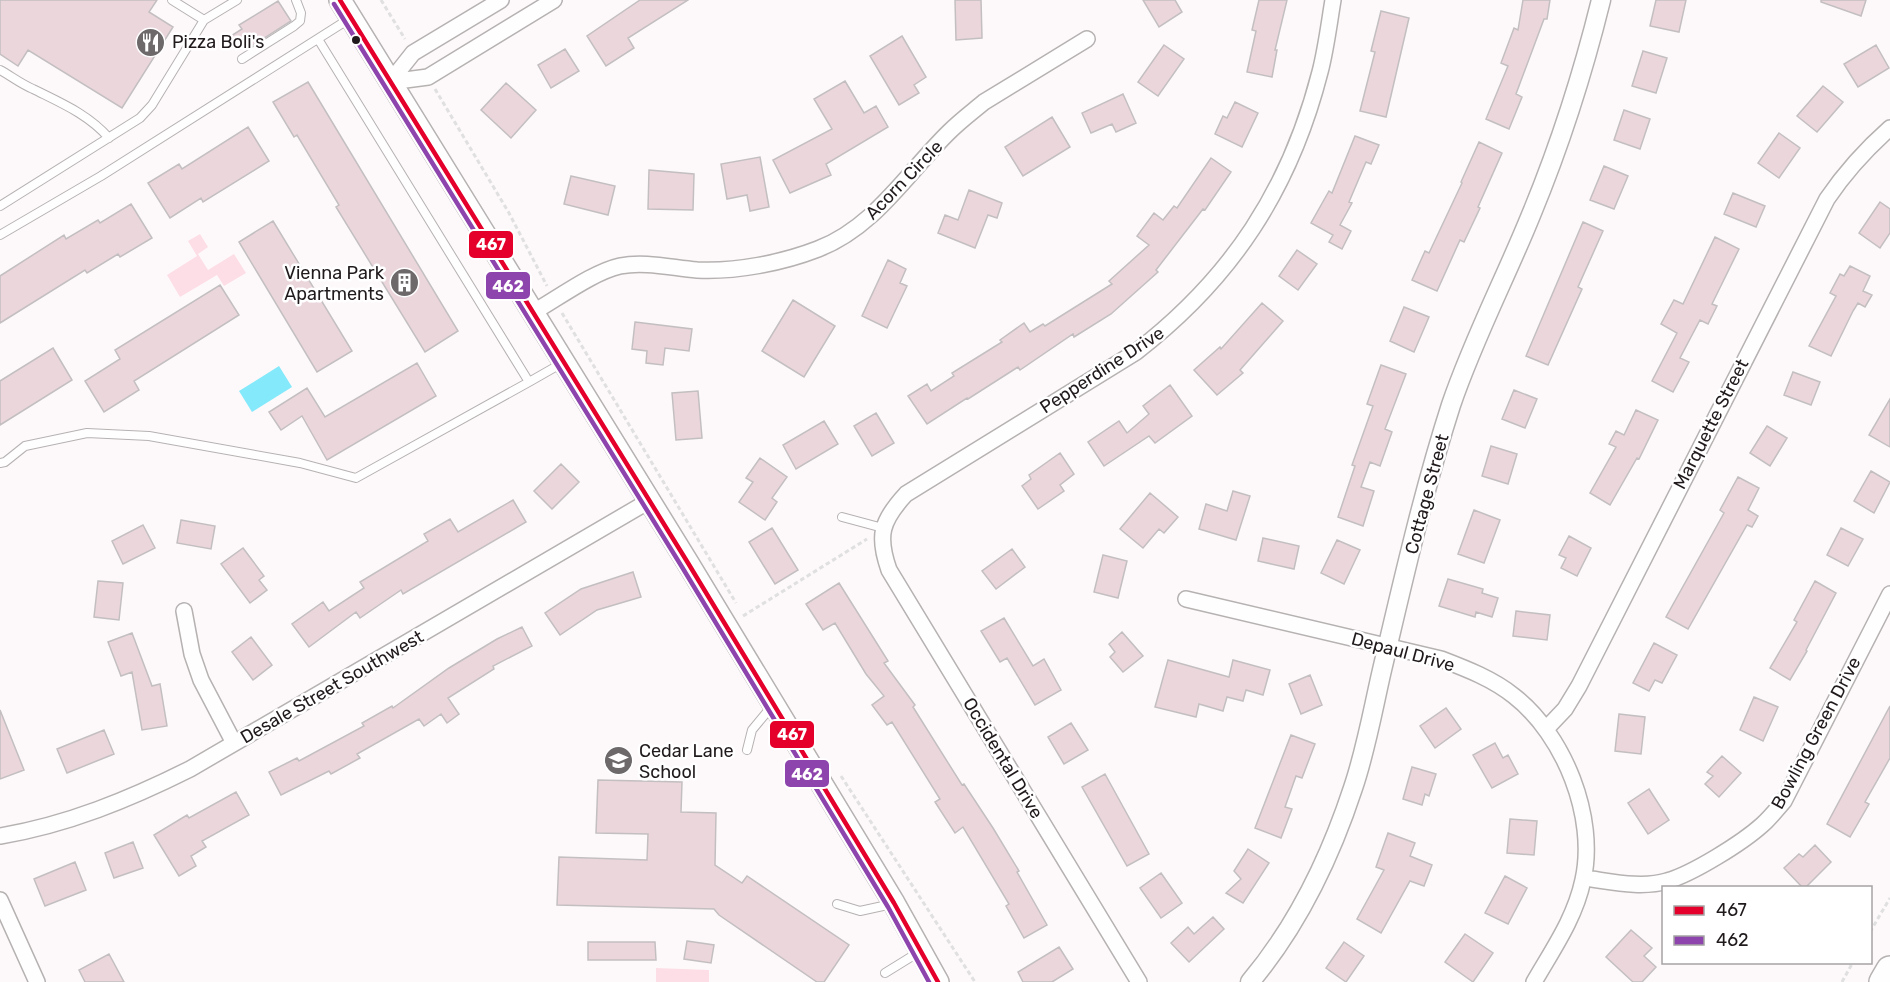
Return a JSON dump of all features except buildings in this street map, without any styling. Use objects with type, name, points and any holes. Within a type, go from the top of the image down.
[{"type":"highway","points":[[1883,982],[1890,970]]},
{"type":"main road","points":[[345,9],[649,501],[735,621],[773,704],[894,903],[938,982]]},
{"type":"street","points":[[390,82],[413,53],[501,0]]},
{"type":"street","points":[[390,82],[428,77],[554,0]]},
{"type":"street","name":"Pepperdine Drive","points":[[883,528],[892,509],[906,494],[1136,352],[1167,329],[1226,268],[1274,195],[1303,128],[1321,71],[1333,0]]},
{"type":"street","name":"Cottage Street","points":[[1250,982],[1264,966],[1316,882],[1354,785],[1429,476],[1452,402],[1487,313],[1531,216],[1566,123],[1601,0]]},
{"type":"street","name":"Acorn Circle","points":[[532,313],[596,276],[620,266],[641,265],[717,270],[775,262],[820,249],[848,233],[892,197],[948,132],[970,112],[1087,39]]},
{"type":"street","name":"Marquette Street","points":[[1546,729],[1565,709],[1580,686],[1827,199],[1864,150],[1890,128]]},
{"type":"street","name":"Desale Street Southwest","points":[[0,836],[62,822],[102,809],[149,789],[234,743],[567,551],[649,501]]},
{"type":"street","name":"Occidental Drive","points":[[883,528],[882,550],[889,570],[1139,982]]},
{"type":"street","name":"Bowling Green Drive","points":[[1584,878],[1632,883],[1667,882],[1748,837],[1765,824],[1784,801],[1890,594]]},
{"type":"street","name":"Depaul Drive","points":[[1186,599],[1441,659],[1477,673],[1515,696],[1546,729],[1570,772],[1578,795],[1586,841],[1584,878],[1575,908],[1565,930],[1534,982]]},
{"type":"street","points":[[184,611],[192,654],[201,680],[234,743]]},
{"type":"street","points":[[0,900],[37,982]]},
{"type":"lane","points":[[172,0],[204,20]]},
{"type":"lane","points":[[0,206],[140,118],[204,20],[237,0]]},
{"type":"lane","points":[[242,59],[297,24],[301,13],[296,0]]},
{"type":"lane","points":[[0,235],[101,176],[318,39],[345,9]]},
{"type":"lane","points":[[318,39],[529,382]]},
{"type":"lane","points":[[0,70],[78,112],[98,125],[109,138]]},
{"type":"lane","points":[[0,463],[5,462],[25,446],[87,433],[150,436],[300,463],[356,478],[564,362]]},
{"type":"lane","points":[[842,517],[883,528]]},
{"type":"lane","points":[[747,750],[752,730],[773,704]]},
{"type":"lane","points":[[837,904],[860,911],[894,903]]},
{"type":"lane","points":[[885,973],[920,951]]},
{"type":"path","points":[[381,0],[413,53]]},
{"type":"path","points":[[428,77],[509,213],[555,300],[735,621],[748,624]]},
{"type":"path","points":[[735,621],[855,548],[883,528]]},
{"type":"path","points":[[840,774],[975,982]]},
{"type":"path","points":[[1872,929],[1890,898]]},
{"type":"path","points":[[1842,982],[1852,964]]},
{"type":"shaded area","points":[[200,234],[208,247],[198,254],[208,270],[234,254],[246,273],[224,286],[217,275],[180,297],[167,275],[197,256],[188,241]]},
{"type":"shaded area","points":[[656,968],[709,970],[709,982],[656,982]]},
{"type":"water","points":[[279,366],[292,387],[252,412],[239,391]]},
{"type":"transit line","name":"467","points":[[340,0],[688,563],[894,903],[938,982]]},
{"type":"transit line","name":"462","points":[[334,4],[682,567],[888,907],[929,982]]},
{"type":"place","name":"Pizza Boli's","points":[[151,42]]},
{"type":"place","name":"Vienna Park Apartments","points":[[405,283]]},
{"type":"place","name":"Cedar Lane School","points":[[618,761]]}]
